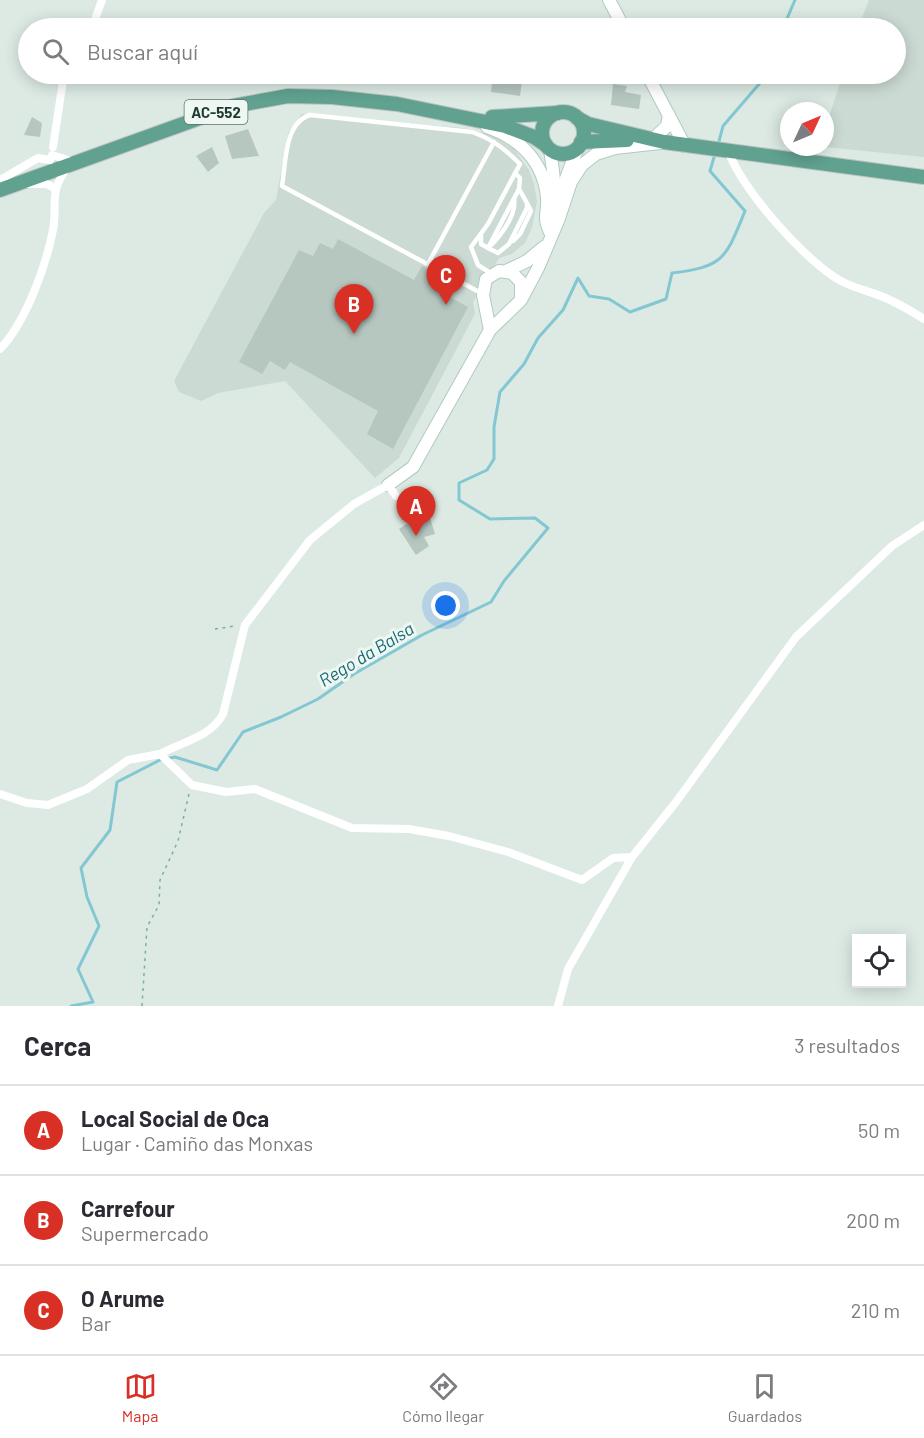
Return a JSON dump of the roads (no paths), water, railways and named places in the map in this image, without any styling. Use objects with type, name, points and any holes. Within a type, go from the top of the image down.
[{"type":"main road","name":"AC-552","points":[[0,190],[49,165],[233,106],[288,96],[397,104],[443,113],[505,126],[566,153],[580,145],[658,141]]},
{"type":"main road","name":"AC-552","points":[[443,113],[506,118],[559,112],[588,124],[685,146],[924,177]]},
{"type":"main road","points":[[548,147],[542,132],[543,125],[547,119],[559,112]]},
{"type":"main road","points":[[577,118],[583,129],[580,145]]},
{"type":"street","points":[[96,18],[102,0]]},
{"type":"street","points":[[609,0],[619,18]]},
{"type":"street","points":[[0,349],[33,298],[54,228],[54,188],[49,165],[62,84]]},
{"type":"street","points":[[652,84],[685,146]]},
{"type":"street","points":[[443,113],[504,133],[524,148],[537,164],[544,181],[547,200],[545,222],[549,239]]},
{"type":"street","points":[[0,794],[27,803],[48,805],[87,789],[128,760],[160,754],[208,732],[217,725],[223,714],[245,625],[310,540],[346,509],[388,485],[413,467],[490,330],[507,311],[521,300],[538,268],[558,221],[571,182],[582,165],[596,154],[615,148],[658,141],[667,126],[669,115]]},
{"type":"street","points":[[490,330],[483,287],[492,274],[506,271],[527,261],[549,239],[566,175],[580,145]]},
{"type":"street","points":[[548,147],[556,196],[549,239]]},
{"type":"street","points":[[728,150],[733,164],[762,206],[820,268],[844,283],[892,301],[924,319]]},
{"type":"street","points":[[0,180],[49,165]]},
{"type":"street","points":[[0,190],[37,183],[54,188]]},
{"type":"street","points":[[506,271],[520,282],[521,300]]},
{"type":"street","points":[[484,299],[495,310],[507,311]]},
{"type":"street","points":[[388,485],[396,496]]},
{"type":"street","points":[[558,1006],[568,969],[632,857],[676,802],[796,637],[892,546],[924,525]]},
{"type":"street","points":[[160,754],[171,762],[192,785],[226,792],[255,789],[352,828],[409,829],[449,836],[508,852],[582,880],[614,858],[632,857]]},
{"type":"lane","points":[[484,299],[428,264],[282,186],[290,136],[297,122],[302,117],[313,116],[472,132],[494,141],[520,164],[481,234],[471,247],[472,256],[478,265],[492,274]]},
{"type":"lane","points":[[428,264],[494,141]]},
{"type":"lane","points":[[488,248],[519,189],[520,178],[515,173]]},
{"type":"lane","points":[[481,234],[482,244],[498,253],[509,244],[527,203],[519,189]]},
{"type":"waterway","name":"Rego da Balsa","points":[[787,18],[795,0]]},
{"type":"waterway","name":"Rego da Balsa","points":[[718,145],[723,126],[759,84]]},
{"type":"waterway","name":"Rego da Balsa","points":[[71,1006],[93,1002],[78,969],[99,926],[87,897],[81,868],[110,830],[117,782],[160,760],[175,757],[217,770],[243,732],[318,699],[354,674],[422,635],[491,602],[504,581],[548,528],[535,518],[490,519],[459,500],[459,483],[487,470],[494,459],[494,427],[500,392],[524,364],[538,338],[563,310],[578,278],[589,296],[609,299],[630,312],[666,299],[672,273],[703,267],[721,257],[728,249],[745,211],[710,171],[715,154]]},
{"type":"place","name":"O Arume","points":[[446,305]]},
{"type":"place","name":"Carrefour","points":[[354,334]]},
{"type":"place","name":"Local Social de Oca","points":[[416,536]]}]
